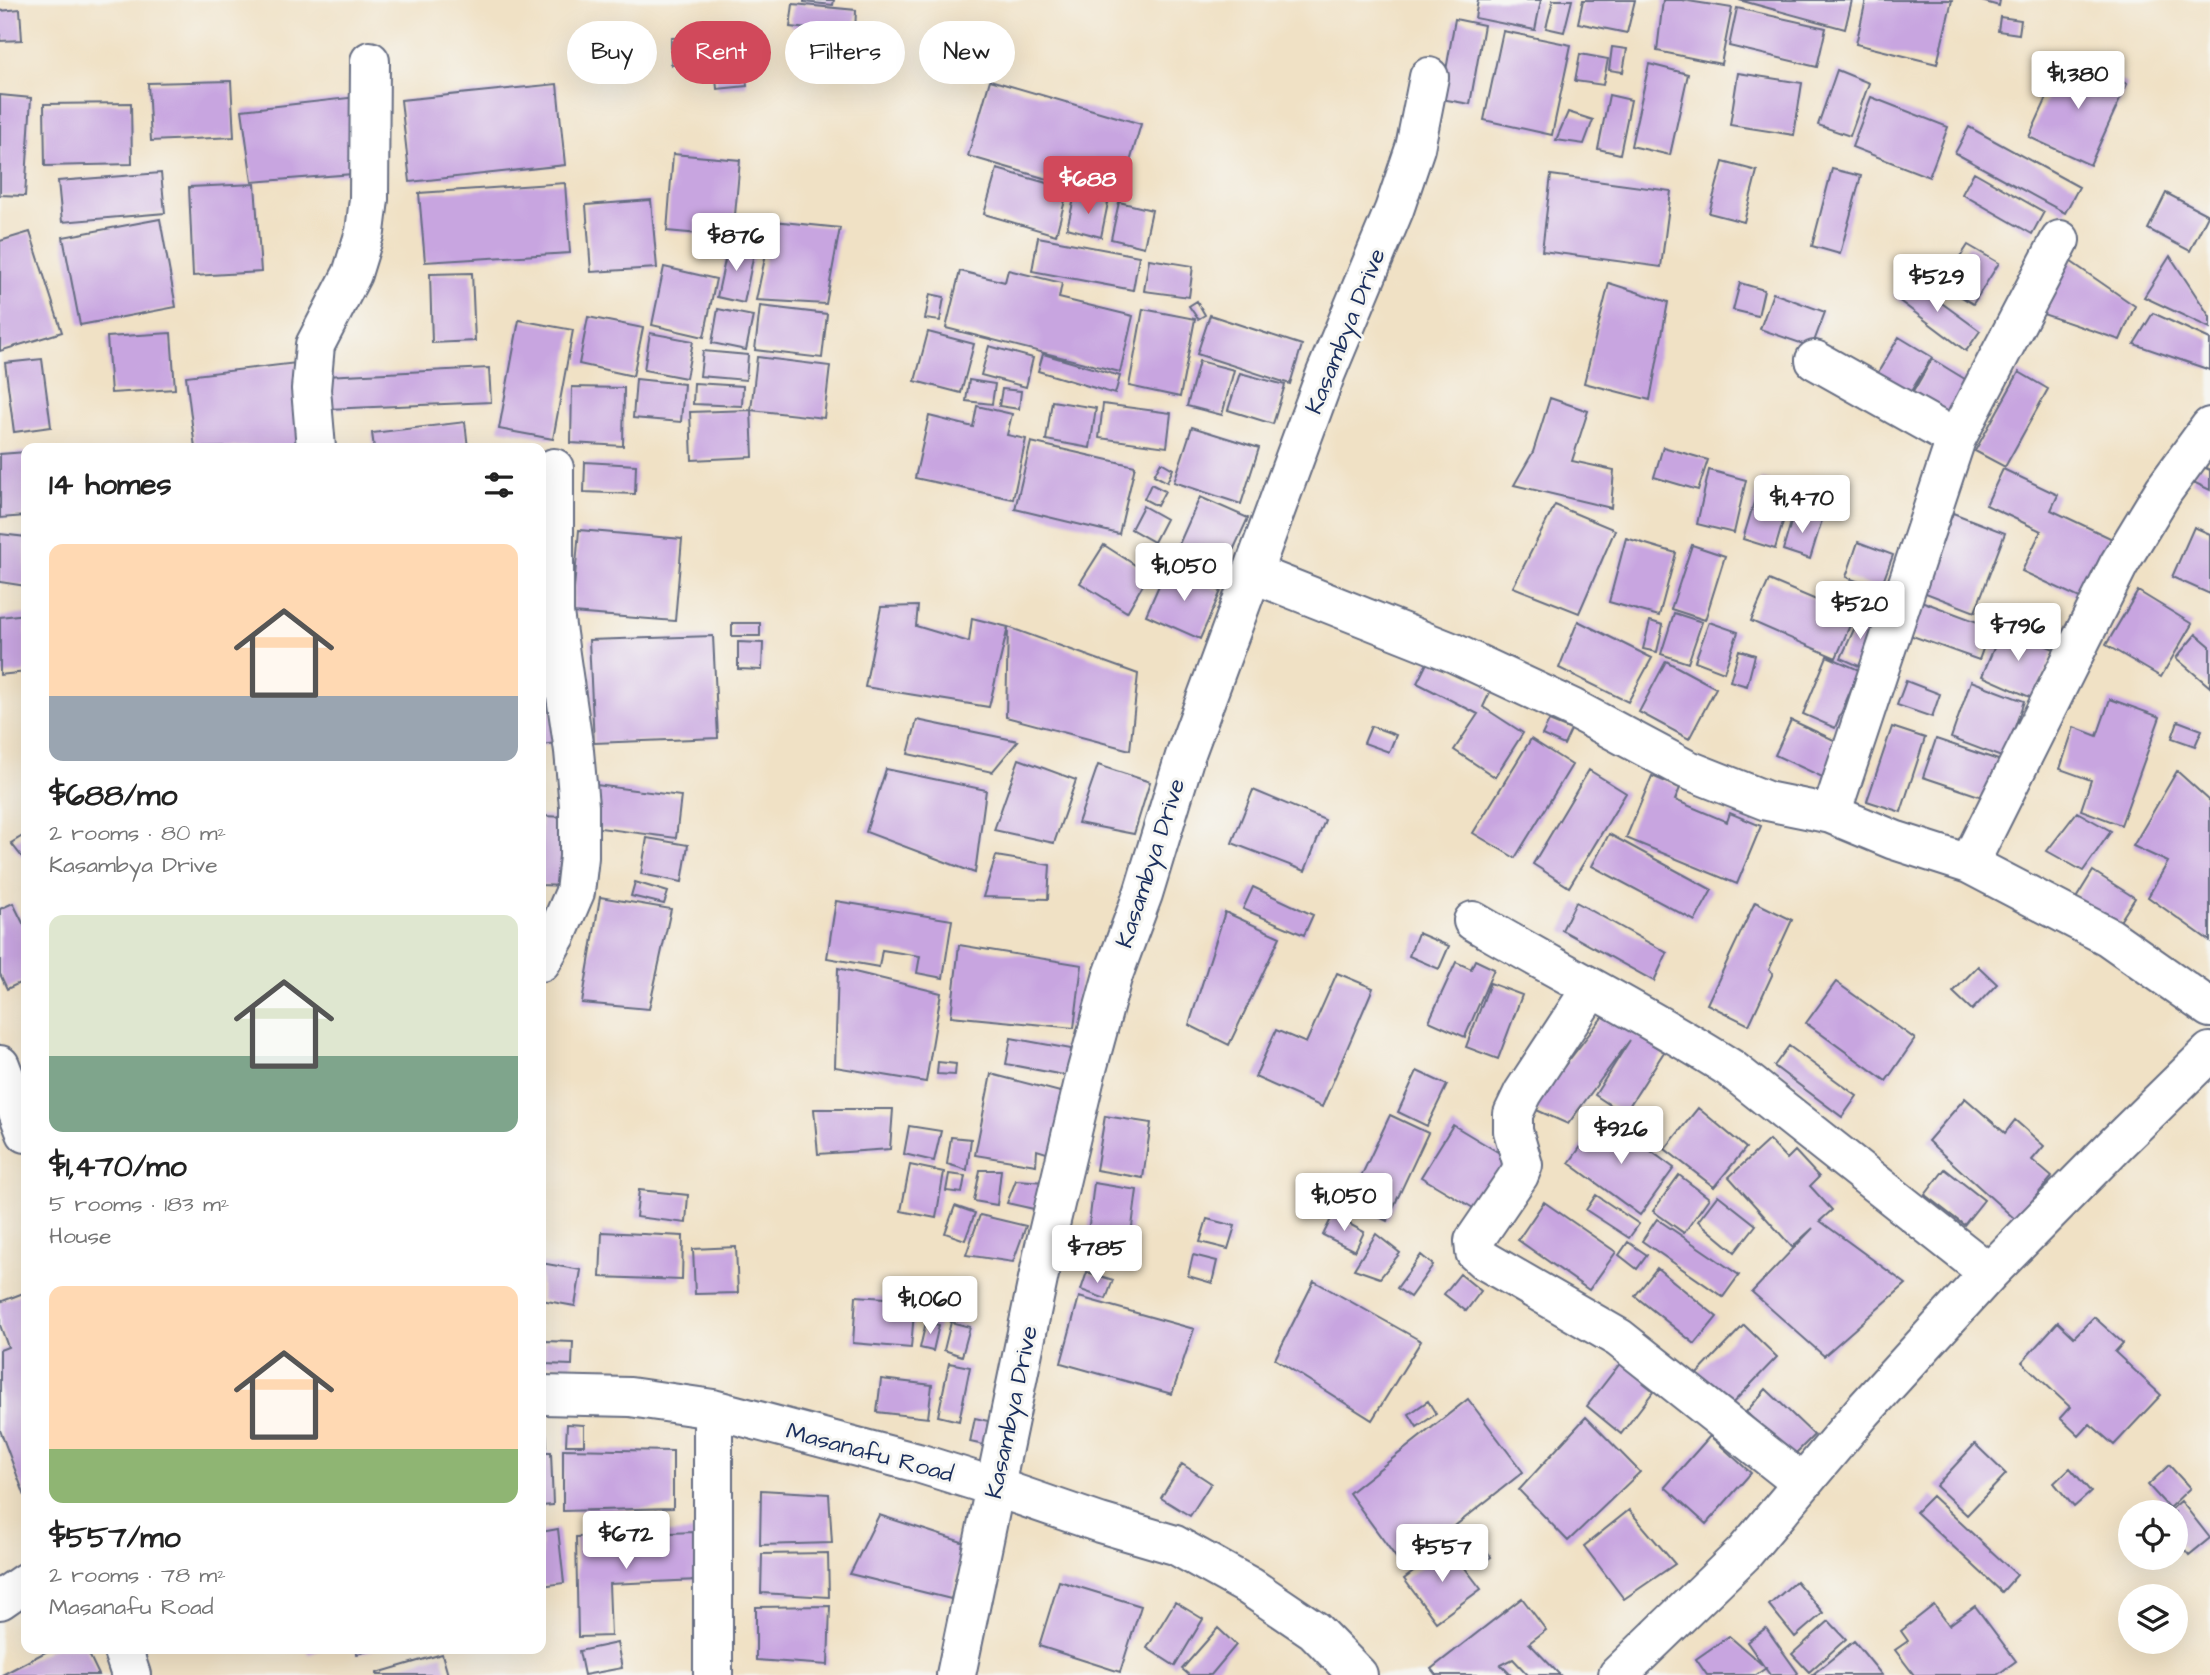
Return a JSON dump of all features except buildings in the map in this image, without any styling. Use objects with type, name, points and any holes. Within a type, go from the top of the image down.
[{"type":"street","points":[[316,443],[311,389],[315,345],[352,274],[365,232],[369,199],[370,61]]},
{"type":"street","name":"Kasambya Drive","points":[[956,1675],[1044,1250],[1086,1073],[1112,978],[1143,894],[1185,756],[1326,373],[1402,185],[1415,148],[1429,76]]},
{"type":"street","points":[[1831,814],[1955,439],[2060,240]]},
{"type":"street","points":[[1815,360],[1955,439]]},
{"type":"street","points":[[1969,864],[2119,564],[2164,490],[2210,426]]},
{"type":"street","points":[[546,953],[575,892],[579,858],[577,778],[554,613],[554,468]]},
{"type":"street","points":[[1252,573],[1454,653],[1572,708],[1686,769],[1767,801],[1831,814],[1894,840],[1969,864],[2109,937],[2210,1008]]},
{"type":"street","points":[[1473,921],[1730,1068],[1989,1273]]},
{"type":"street","points":[[1591,989],[1522,1093],[1513,1114],[1513,1132],[1523,1165],[1474,1241],[1475,1252],[1484,1260],[1619,1338],[1802,1483]]},
{"type":"street","points":[[1618,1675],[1744,1553],[1863,1411],[1989,1273],[2210,1052]]},
{"type":"street","points":[[21,1057],[0,1064],[21,1120]]},
{"type":"street","name":"Masanafu Road","points":[[546,1395],[630,1396],[713,1409],[918,1463],[1175,1545],[1249,1586],[1314,1630],[1358,1675]]},
{"type":"street","points":[[713,1409],[713,1675]]},
{"type":"street","points":[[0,1600],[21,1585]]},
{"type":"street","points":[[124,1654],[131,1675]]}]
